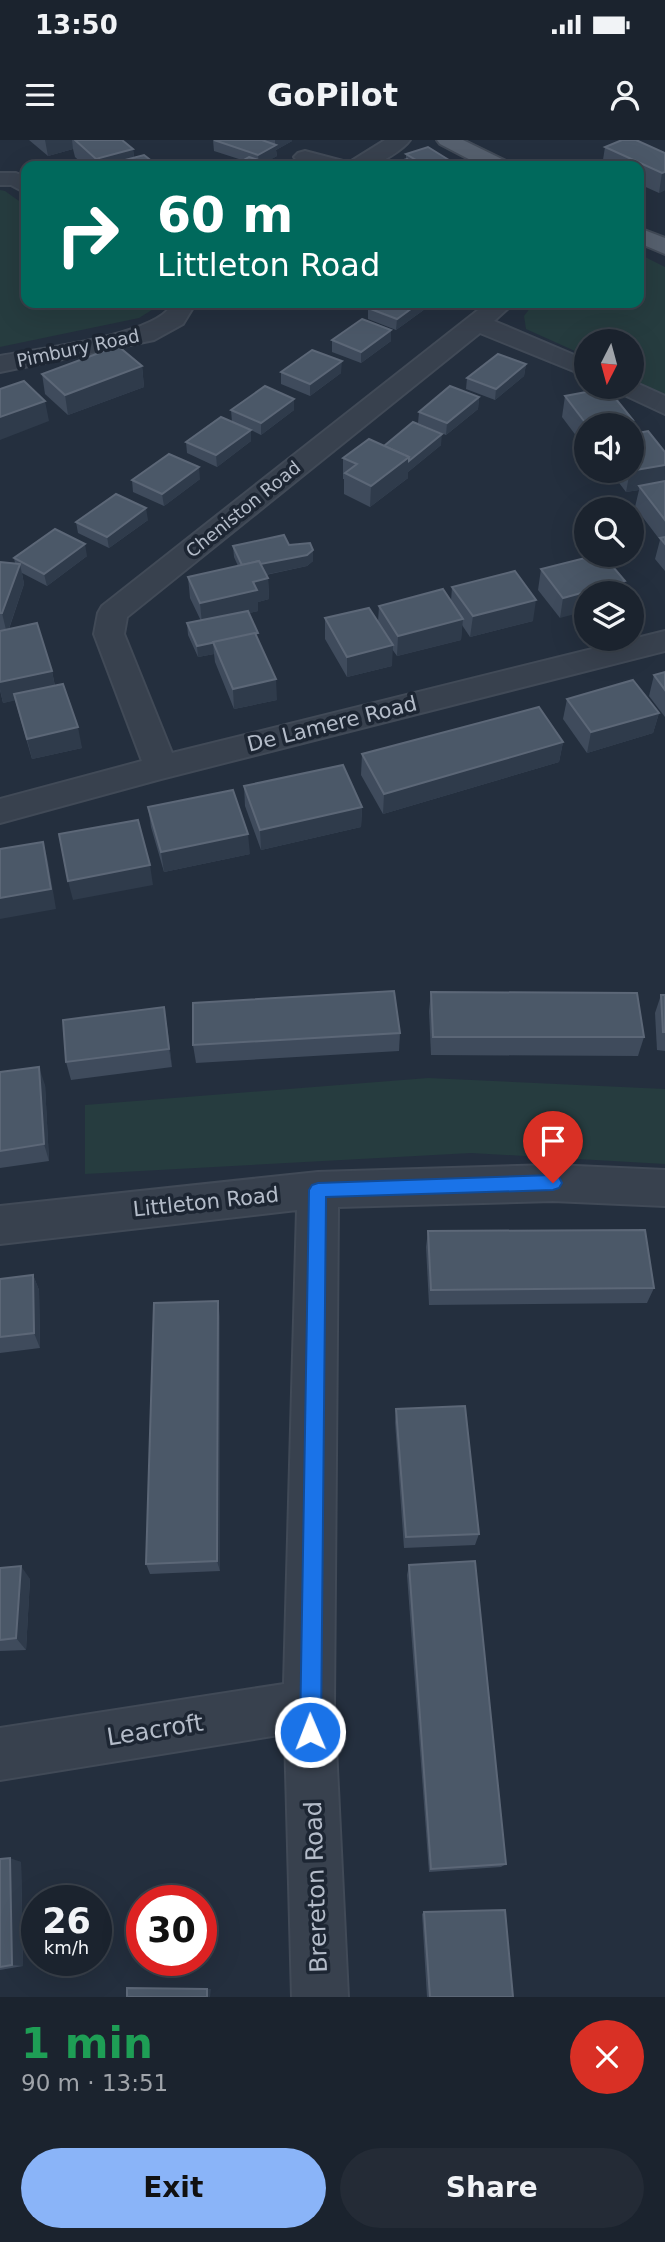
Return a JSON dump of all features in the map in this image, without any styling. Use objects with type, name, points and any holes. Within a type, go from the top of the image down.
[{"type":"main road","points":[[447,140],[488,161]]},
{"type":"main road","points":[[644,236],[665,247]]},
{"type":"street","points":[[364,161],[400,140]]},
{"type":"street","points":[[304,157],[318,161]]},
{"type":"street","points":[[0,179],[16,179],[21,183]]},
{"type":"street","name":"Pimbury Road","points":[[0,364],[145,335],[174,318],[181,308]]},
{"type":"street","name":"Cheniston Road","points":[[161,767],[109,634],[113,613],[495,308]]},
{"type":"street","points":[[475,322],[574,364]]},
{"type":"street","points":[[644,396],[665,406]]},
{"type":"street","name":"De Lamere Road","points":[[0,811],[161,767],[665,640]]},
{"type":"street","name":"Littleton Road","points":[[0,1225],[318,1190],[553,1183],[665,1188]]},
{"type":"street","name":"Brereton Road","points":[[318,1190],[310,1705],[320,1997]]},
{"type":"street","name":"Leacroft","points":[[0,1754],[310,1705]]},
{"type":"green space","points":[[0,190],[21,202],[21,308],[155,308],[139,318],[0,347]]},
{"type":"green space","points":[[644,256],[665,267],[665,397],[644,385],[644,329],[574,329],[574,351],[526,329],[524,316],[530,308],[644,308]]},
{"type":"green space","points":[[428,1078],[665,1089],[665,1164],[471,1153],[85,1174],[85,1105]]},
{"type":"building","points":[[75,140],[122,140],[133,149],[96,159]]},
{"type":"building","points":[[214,140],[262,140],[276,145],[258,155]]},
{"type":"building","points":[[622,140],[636,140],[665,153],[665,172],[644,165],[644,161],[636,161],[605,147]]},
{"type":"building","points":[[428,147],[451,161],[418,161],[406,154]]},
{"type":"building","points":[[144,155],[152,161],[121,161]]},
{"type":"building","points":[[249,157],[261,161],[242,161]]},
{"type":"building","points":[[368,308],[412,308],[397,319]]},
{"type":"building","points":[[362,319],[391,330],[361,352],[332,340]]},
{"type":"building","points":[[118,346],[142,366],[65,395],[42,374]]},
{"type":"building","points":[[312,350],[342,361],[310,384],[281,372]]},
{"type":"building","points":[[498,354],[526,364],[496,389],[467,378]]},
{"type":"building","points":[[24,381],[45,401],[0,417],[0,389]]},
{"type":"building","points":[[265,386],[294,399],[261,423],[231,410]]},
{"type":"building","points":[[450,386],[479,397],[447,423],[419,412]]},
{"type":"building","points":[[574,394],[574,399],[616,399],[627,413],[578,413],[565,396]]},
{"type":"building","points":[[221,417],[251,430],[216,455],[186,442]]},
{"type":"building","points":[[413,422],[442,434],[409,461],[409,457],[384,446]]},
{"type":"building","points":[[648,431],[665,452],[665,465],[644,469],[644,432]]},
{"type":"building","points":[[369,439],[409,457],[371,486],[345,473],[357,464],[343,458]]},
{"type":"building","points":[[169,454],[199,467],[162,494],[132,480]]},
{"type":"building","points":[[665,481],[665,520],[639,486]]},
{"type":"building","points":[[116,494],[146,508],[107,537],[76,522]]},
{"type":"building","points":[[55,529],[85,544],[44,574],[14,558]]},
{"type":"building","points":[[284,535],[289,545],[310,543],[313,550],[307,555],[242,565],[233,546]]},
{"type":"building","points":[[259,561],[268,578],[253,582],[257,590],[200,603],[188,577]]},
{"type":"building","points":[[574,561],[574,567],[613,567],[625,581],[574,581],[574,595],[563,598],[541,569]]},
{"type":"building","points":[[0,562],[20,564],[2,613],[0,613]]},
{"type":"building","points":[[515,571],[536,600],[473,616],[452,587]]},
{"type":"building","points":[[443,589],[463,619],[398,636],[379,606]]},
{"type":"building","points":[[369,608],[393,645],[347,657],[325,618]]},
{"type":"building","points":[[248,611],[258,633],[197,646],[187,623]]},
{"type":"building","points":[[37,623],[52,671],[0,682],[0,631]]},
{"type":"building","points":[[255,633],[276,679],[233,689],[213,642]]},
{"type":"building","points":[[665,672],[665,690],[654,675]]},
{"type":"building","points":[[633,680],[659,713],[591,732],[567,699]]},
{"type":"building","points":[[63,684],[78,727],[27,739],[14,694]]},
{"type":"building","points":[[539,707],[563,742],[384,794],[362,754]]},
{"type":"building","points":[[343,765],[362,807],[260,830],[244,786]]},
{"type":"building","points":[[233,790],[248,834],[161,852],[148,807]]},
{"type":"building","points":[[138,820],[150,865],[68,881],[59,834]]},
{"type":"building","points":[[43,842],[51,889],[0,898],[0,849]]},
{"type":"building","points":[[394,991],[400,1033],[193,1045],[193,1003]]},
{"type":"building","points":[[431,992],[637,993],[644,1037],[433,1037]]},
{"type":"building","points":[[661,995],[665,995],[665,1032],[663,1032]]},
{"type":"building","points":[[164,1007],[169,1049],[66,1062],[63,1020]]},
{"type":"building","points":[[39,1067],[44,1144],[0,1151],[0,1072]]},
{"type":"building","points":[[645,1230],[654,1288],[431,1290],[428,1231]]},
{"type":"building","points":[[33,1275],[34,1333],[0,1337],[0,1279]]},
{"type":"building","points":[[218,1301],[217,1561],[146,1564],[154,1303]]},
{"type":"building","points":[[465,1406],[479,1534],[406,1537],[396,1409]]},
{"type":"building","points":[[475,1561],[506,1864],[431,1869],[409,1565]]},
{"type":"building","points":[[21,1566],[16,1638],[0,1640],[0,1568]]},
{"type":"building","points":[[10,1858],[12,1965],[0,1967],[0,1859]]},
{"type":"building","points":[[505,1910],[513,1997],[430,1997],[424,1912]]},
{"type":"building","points":[[127,1988],[207,1989],[207,1997],[127,1997]]},
{"type":"route","points":[[310,1732],[318,1190],[553,1183]]}]
